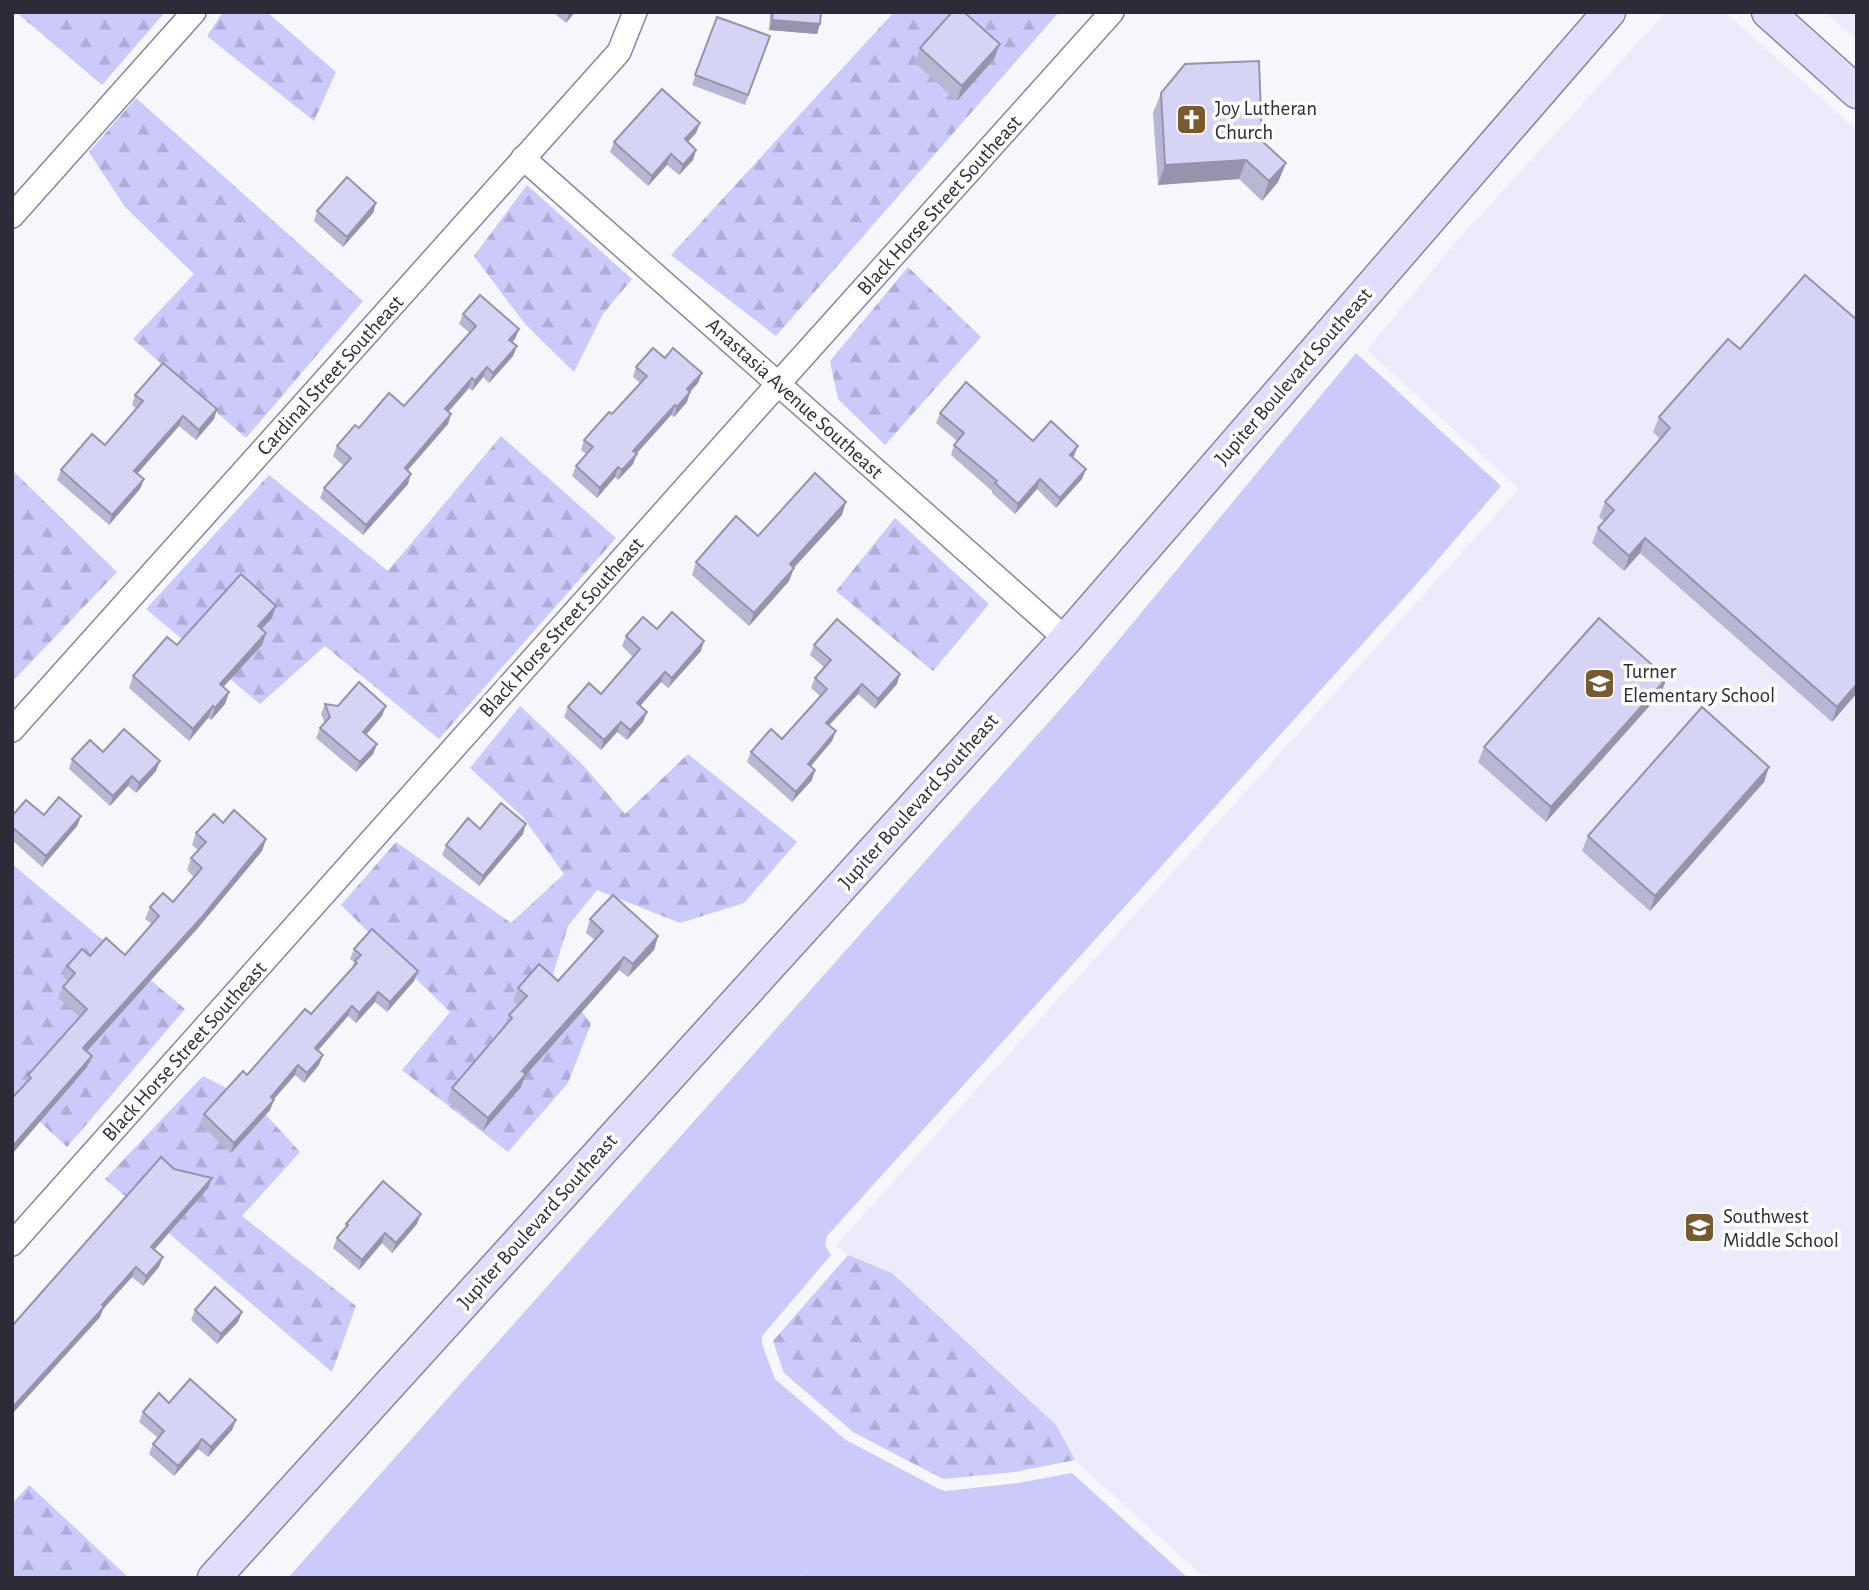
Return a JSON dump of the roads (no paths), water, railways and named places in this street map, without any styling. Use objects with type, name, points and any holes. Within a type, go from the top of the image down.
[{"type":"street","points":[[12,216],[194,12]]},
{"type":"street","name":"Cardinal Street Southeast","points":[[12,730],[619,52],[635,12]]},
{"type":"street","name":"Black Horse Street Southeast","points":[[12,1244],[1112,12]]},
{"type":"street","name":"Jupiter Boulevard Southeast","points":[[214,1578],[1066,639],[1609,12]]},
{"type":"street","points":[[1768,12],[1857,92]]},
{"type":"street","name":"Anastasia Avenue Southeast","points":[[523,158],[1066,639]]},
{"type":"place","name":"Joy Lutheran Church","points":[[1192,120]]},
{"type":"place","name":"Turner Elementary School","points":[[1600,683]]},
{"type":"place","name":"Southwest Middle School","points":[[1700,1228]]}]
